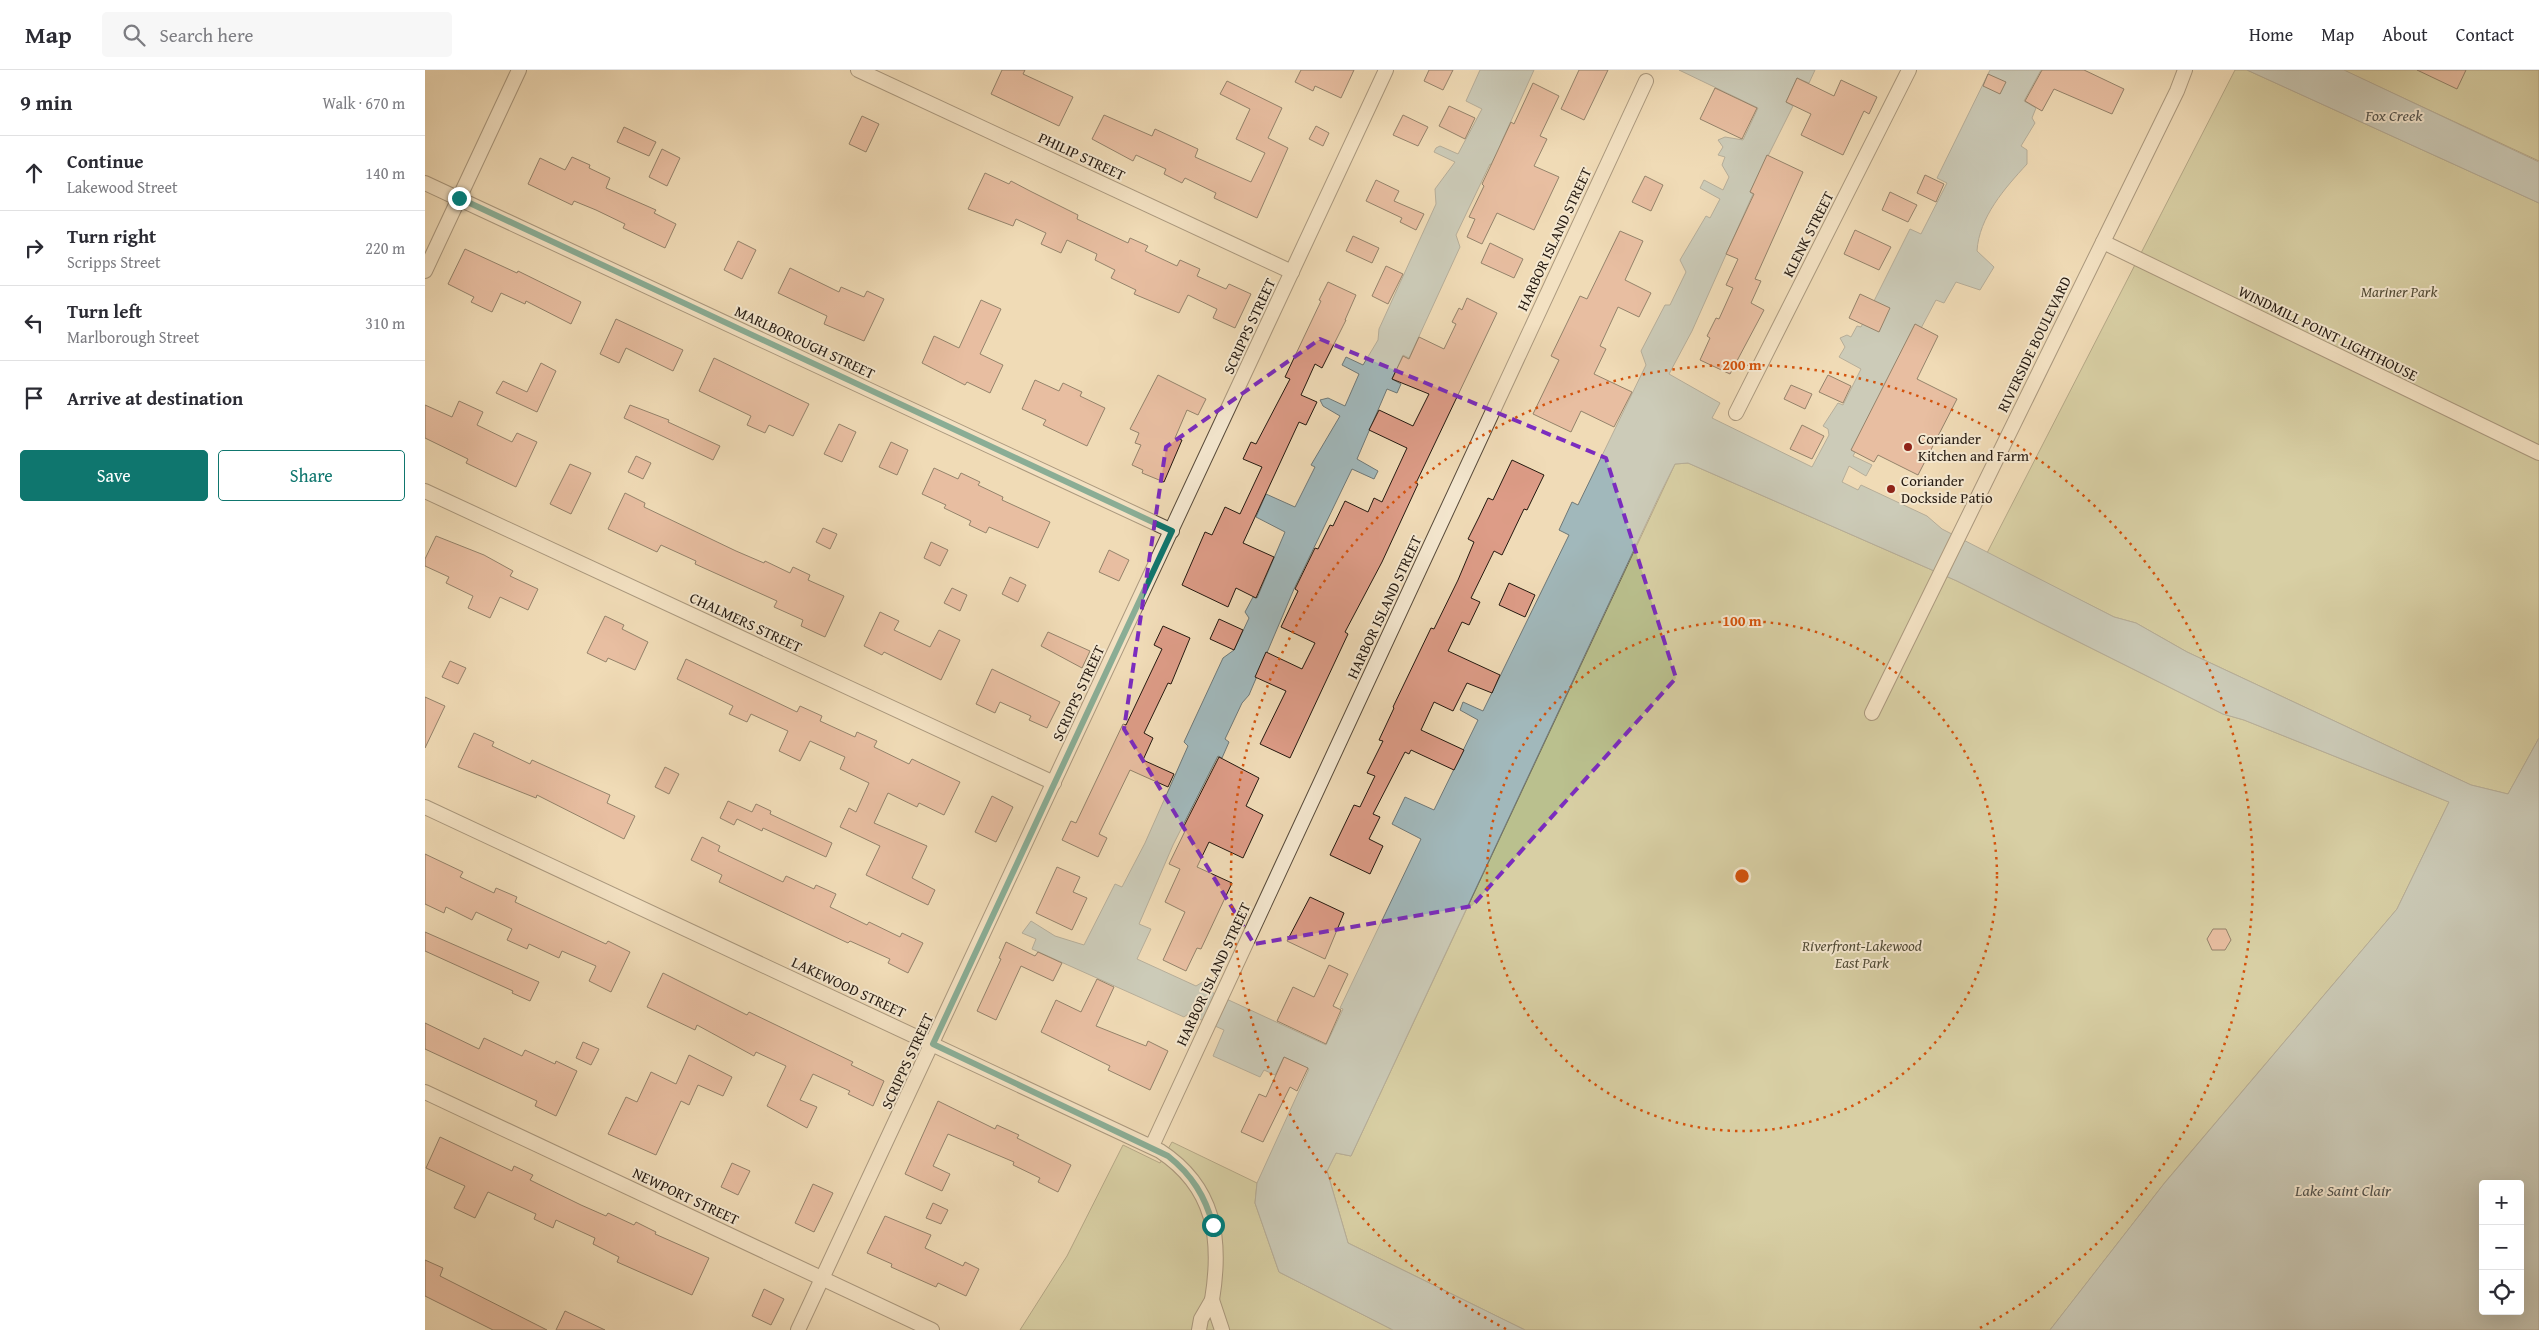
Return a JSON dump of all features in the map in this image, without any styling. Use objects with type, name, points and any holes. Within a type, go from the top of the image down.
[{"type":"street","points":[[425,271],[519,70]]},
{"type":"street","name":"PHILIP STREET","points":[[858,70],[1292,272]]},
{"type":"street","name":"SCRIPPS STREET","points":[[799,1330],[1386,70]]},
{"type":"street","name":"KLENK STREET","points":[[1736,413],[1909,70]]},
{"type":"street","name":"RIVERSIDE BOULEVARD","points":[[1872,713],[2177,92],[2185,70]]},
{"type":"street","name":"HARBOR ISLAND STREET","points":[[1152,1146],[1646,81]]},
{"type":"street","name":"MARLBOROUGH STREET","points":[[425,183],[1172,531]]},
{"type":"street","name":"WINDMILL POINT LIGHTHOUSE","points":[[2103,242],[2539,453]]},
{"type":"street","name":"CHALMERS STREET","points":[[425,491],[1054,783]]},
{"type":"street","name":"LAKEWOOD STREET","points":[[425,807],[1152,1146],[1168,1156],[1188,1173],[1202,1195],[1209,1209],[1216,1241],[1217,1258],[1212,1300],[1201,1319],[1199,1330]]},
{"type":"street","name":"NEWPORT STREET","points":[[425,1092],[932,1330]]},
{"type":"street","name":"LAKEWOOD STREET","points":[[1212,1300],[1222,1330]]},
{"type":"highlighted area","points":[[1320,339],[1606,458],[1676,678],[1472,906],[1254,944],[1124,729],[1166,447]]},
{"type":"green space","name":"Mariner Park","points":[[2235,70],[2247,70],[2539,203],[2539,738],[2508,794],[2471,785],[2187,652],[2136,623],[2114,617],[1987,553]]},
{"type":"green space","points":[[2343,70],[2539,70],[2539,161]]},
{"type":"green space","name":"Riverfront-Lakewood East Park","points":[[1688,463],[1957,581],[2223,714],[2244,720],[2449,802],[2397,909],[2166,1181],[2050,1330],[1525,1330],[1348,1243],[1327,1171],[1336,1153],[1351,1156],[1675,464]]},
{"type":"green space","points":[[1172,1142],[1257,1183],[1255,1203],[1279,1272],[1393,1330],[1020,1330],[1067,1256],[1123,1145],[1160,1163]]},
{"type":"water","name":"Lake Saint Clair","points":[[1480,70],[1534,70],[1501,143],[1506,146],[1497,167],[1490,164],[1456,235],[1460,247],[1409,358],[1403,355],[1392,379],[1401,384],[1397,393],[1387,389],[1357,459],[1378,471],[1374,479],[1352,469],[1294,589],[1249,695],[1242,703],[1225,739],[1229,742],[1222,758],[1218,756],[1173,845],[1139,924],[1151,929],[1137,959],[1196,986],[1206,980],[1210,983],[1207,990],[1326,1045],[1343,1009],[1340,1008],[1421,839],[1392,824],[1405,797],[1434,810],[1478,720],[1460,710],[1463,702],[1483,711],[1569,535],[1559,530],[1572,502],[1578,505],[1646,365],[1641,351],[1665,305],[1670,305],[1686,272],[1680,260],[1706,216],[1710,218],[1720,199],[1700,188],[1704,180],[1723,190],[1729,177],[1722,165],[1725,157],[1718,155],[1723,147],[1718,140],[1725,137],[1743,140],[1758,108],[1679,70],[1815,70],[1809,83],[1797,78],[1786,102],[1793,106],[1750,192],[1753,194],[1692,331],[1669,374],[1720,403],[1712,418],[1812,467],[1829,435],[1828,429],[1823,426],[1838,403],[1843,405],[1861,369],[1839,357],[1845,347],[1840,338],[1847,335],[1851,337],[1857,326],[1861,327],[1910,229],[1921,234],[1947,183],[1937,178],[1990,70],[2041,70],[2024,101],[2036,108],[2032,118],[2035,123],[2021,146],[2027,150],[2027,164],[2002,193],[1988,215],[1979,238],[1977,251],[1994,267],[1980,290],[1956,282],[1944,303],[1936,300],[1853,456],[1872,465],[1866,476],[1849,466],[1842,482],[1858,490],[1861,485],[1927,516],[1942,529],[2114,617],[2136,623],[2187,652],[2471,785],[2508,794],[2539,738],[2539,1330],[2050,1330],[2163,1185],[2397,909],[2449,802],[2244,720],[2223,714],[1957,581],[1688,463],[1675,464],[1660,494],[1351,1156],[1336,1153],[1327,1171],[1348,1243],[1525,1330],[1393,1330],[1279,1272],[1255,1203],[1257,1183],[1309,1069],[1284,1057],[1275,1075],[1264,1070],[1260,1077],[1213,1056],[1224,1030],[1188,1014],[1184,1017],[1032,949],[1036,939],[1022,933],[1031,921],[1055,936],[1084,945],[1115,884],[1122,887],[1145,843],[1188,746],[1184,742],[1223,658],[1234,650],[1249,618],[1245,612],[1253,597],[1257,598],[1285,532],[1256,517],[1266,494],[1295,507],[1315,467],[1311,465],[1340,416],[1323,406],[1320,400],[1328,398],[1345,406],[1359,374],[1342,365],[1346,357],[1363,365],[1378,340],[1379,329],[1436,204],[1435,189],[1455,162],[1434,152],[1440,146],[1458,154],[1482,109],[1466,101]]},
{"type":"water","name":"Fox Creek","points":[[2247,70],[2344,70],[2539,162],[2539,203]]},
{"type":"building","points":[[1002,70],[1025,70],[1023,74],[1073,97],[1059,126],[991,94]]},
{"type":"building","points":[[1301,70],[1354,70],[1341,98],[1315,86],[1313,91],[1295,82]]},
{"type":"building","points":[[1429,70],[1453,70],[1443,90],[1424,81]]},
{"type":"building","points":[[1579,70],[1608,70],[1584,120],[1561,109]]},
{"type":"building","points":[[2042,70],[2084,70],[2124,89],[2112,114],[2054,89],[2042,111],[2025,101]]},
{"type":"building","points":[[2417,70],[2466,70],[2457,89]]},
{"type":"building","points":[[1988,74],[2006,82],[2000,94],[1983,86]]},
{"type":"building","points":[[1797,78],[1834,96],[1841,80],[1877,97],[1869,114],[1864,111],[1843,155],[1801,135],[1811,114],[1786,102]]},
{"type":"building","points":[[1227,81],[1282,108],[1268,138],[1288,148],[1257,218],[1214,198],[1216,193],[1185,178],[1182,183],[1164,174],[1166,169],[1136,155],[1133,161],[1092,139],[1104,115],[1152,136],[1155,129],[1198,149],[1195,157],[1251,182],[1265,153],[1236,139],[1250,109],[1220,94]]},
{"type":"building","points":[[1533,83],[1559,96],[1540,136],[1547,139],[1534,166],[1559,177],[1534,230],[1497,213],[1482,244],[1467,237],[1475,219],[1469,217],[1511,122],[1514,124]]},
{"type":"building","points":[[1715,88],[1757,108],[1742,139],[1700,119]]},
{"type":"building","points":[[1449,106],[1475,118],[1465,139],[1439,126]]},
{"type":"building","points":[[1403,115],[1428,127],[1418,146],[1393,135]]},
{"type":"building","points":[[862,116],[879,124],[866,152],[849,144]]},
{"type":"building","points":[[1316,126],[1329,133],[1323,146],[1309,139]]},
{"type":"building","points":[[624,127],[656,142],[649,156],[617,142]]},
{"type":"building","points":[[662,149],[680,158],[667,186],[649,177]]},
{"type":"building","points":[[1767,155],[1803,172],[1755,279],[1761,281],[1751,303],[1764,310],[1730,374],[1700,360],[1710,338],[1707,336],[1716,318],[1719,319],[1733,288],[1726,285],[1738,259],[1726,254],[1754,194],[1750,192]]},
{"type":"building","points":[[572,157],[590,165],[589,168],[610,178],[606,188],[656,210],[654,213],[676,224],[665,248],[623,228],[625,224],[596,210],[574,201],[572,205],[528,184],[540,158],[565,170]]},
{"type":"building","points":[[985,173],[1009,184],[1011,181],[1078,215],[1077,219],[1128,243],[1130,238],[1148,246],[1145,251],[1177,266],[1180,260],[1200,269],[1197,276],[1226,289],[1229,284],[1251,294],[1235,328],[1213,318],[1217,309],[1188,295],[1179,313],[1134,294],[1136,290],[1111,278],[1115,270],[1095,260],[1097,254],[1067,240],[1061,253],[1041,244],[1046,233],[1016,219],[1013,226],[968,209]]},
{"type":"building","points":[[1925,175],[1944,184],[1936,202],[1917,193]]},
{"type":"building","points":[[1645,176],[1663,185],[1651,211],[1632,202]]},
{"type":"building","points":[[1376,180],[1399,191],[1394,201],[1424,214],[1416,230],[1400,222],[1402,218],[1366,201]]},
{"type":"building","points":[[1890,192],[1917,205],[1908,222],[1882,210]]},
{"type":"building","points":[[1855,230],[1891,247],[1879,270],[1844,254]]},
{"type":"building","points":[[1620,231],[1643,241],[1625,280],[1651,293],[1639,317],[1618,307],[1600,346],[1606,349],[1594,374],[1632,392],[1614,427],[1581,411],[1571,432],[1533,414],[1559,360],[1551,356],[1580,296],[1587,299]]},
{"type":"building","points":[[1353,236],[1379,248],[1372,263],[1346,251]]},
{"type":"building","points":[[738,241],[756,250],[742,279],[724,270]]},
{"type":"building","points":[[1490,243],[1523,259],[1514,278],[1481,263]]},
{"type":"building","points":[[465,249],[517,273],[518,271],[581,302],[571,324],[526,301],[525,304],[501,293],[492,312],[471,302],[474,297],[448,284]]},
{"type":"building","points":[[1386,266],[1403,274],[1388,304],[1372,296]]},
{"type":"building","points":[[790,268],[839,292],[841,287],[864,297],[867,291],[884,299],[864,341],[824,324],[827,316],[778,293]]},
{"type":"building","points":[[1328,282],[1356,295],[1322,368],[1315,364],[1301,395],[1317,402],[1306,425],[1299,422],[1243,543],[1274,557],[1256,598],[1236,588],[1228,607],[1182,585],[1205,532],[1212,535],[1225,507],[1240,514],[1262,467],[1243,459],[1251,442],[1256,444],[1290,379],[1285,377]]},
{"type":"building","points":[[1860,294],[1890,308],[1879,332],[1849,318]]},
{"type":"building","points":[[1467,298],[1497,313],[1416,483],[1418,484],[1382,562],[1345,632],[1348,634],[1290,758],[1260,744],[1286,691],[1255,677],[1266,652],[1302,669],[1315,643],[1281,627],[1298,591],[1295,589],[1315,548],[1318,549],[1330,525],[1333,526],[1345,501],[1368,512],[1374,498],[1382,502],[1407,448],[1369,430],[1379,410],[1413,426],[1429,394],[1392,379],[1403,356],[1409,359],[1419,337],[1444,349],[1456,324],[1452,322],[1459,308],[1462,310]]},
{"type":"building","points":[[981,300],[1001,309],[980,354],[1003,365],[990,393],[967,382],[965,385],[922,363],[934,336],[959,348]]},
{"type":"building","points":[[616,319],[683,350],[673,371],[626,348],[619,363],[600,354]]},
{"type":"building","points":[[1915,324],[1938,336],[1917,379],[1957,399],[1918,475],[1878,455],[1874,462],[1851,450]]},
{"type":"building","points":[[714,358],[809,404],[793,436],[769,425],[765,433],[747,425],[751,416],[699,391]]},
{"type":"building","points":[[541,363],[556,371],[537,412],[496,393],[503,381],[527,392]]},
{"type":"building","points":[[1158,375],[1206,399],[1198,415],[1187,410],[1175,438],[1182,440],[1164,482],[1142,473],[1143,470],[1132,465],[1141,445],[1135,443],[1139,433],[1130,429]]},
{"type":"building","points":[[1828,375],[1851,386],[1843,403],[1819,392]]},
{"type":"building","points":[[1035,380],[1059,391],[1063,383],[1082,392],[1080,396],[1105,408],[1087,446],[1043,425],[1046,420],[1022,409]]},
{"type":"building","points":[[1791,385],[1812,394],[1805,409],[1784,399]]},
{"type":"building","points":[[459,401],[483,412],[477,425],[512,442],[517,433],[537,442],[516,487],[466,463],[468,459],[425,438],[425,405],[452,417]]},
{"type":"building","points":[[630,405],[669,420],[668,422],[720,446],[713,460],[624,418]]},
{"type":"building","points":[[839,424],[856,432],[842,462],[824,454]]},
{"type":"building","points":[[1802,425],[1824,436],[1812,459],[1790,449]]},
{"type":"building","points":[[891,442],[908,450],[897,475],[879,467]]},
{"type":"building","points":[[636,456],[651,463],[643,479],[628,472]]},
{"type":"building","points":[[1512,460],[1544,475],[1527,510],[1524,509],[1502,555],[1494,551],[1471,598],[1480,602],[1469,625],[1462,622],[1448,651],[1500,675],[1492,693],[1467,683],[1453,711],[1434,702],[1421,730],[1464,750],[1454,770],[1411,750],[1409,754],[1405,752],[1373,814],[1380,817],[1369,839],[1383,846],[1370,874],[1330,855],[1354,805],[1360,807],[1375,776],[1367,773],[1383,741],[1379,740],[1393,707],[1431,628],[1434,629],[1458,580],[1474,542],[1468,539],[1488,498],[1493,500]]},
{"type":"building","points":[[570,464],[591,473],[571,514],[550,504]]},
{"type":"building","points":[[934,468],[958,479],[961,473],[980,482],[978,485],[1003,497],[1002,500],[1050,522],[1038,548],[989,527],[986,533],[969,525],[971,521],[944,508],[946,505],[922,494]]},
{"type":"building","points":[[625,493],[645,503],[644,507],[736,551],[764,563],[765,561],[790,573],[793,567],[810,575],[808,580],[844,596],[825,637],[801,626],[803,620],[774,607],[777,601],[695,564],[696,561],[661,545],[657,552],[608,529]]},
{"type":"building","points":[[823,528],[837,534],[830,549],[816,542]]},
{"type":"building","points":[[436,536],[484,555],[513,571],[510,576],[538,589],[528,610],[500,597],[490,618],[468,608],[473,596],[446,583],[449,577],[425,566],[425,559]]},
{"type":"building","points":[[931,542],[948,550],[940,566],[924,558]]},
{"type":"building","points":[[1109,550],[1129,560],[1119,581],[1099,572]]},
{"type":"building","points":[[1010,577],[1026,585],[1018,602],[1002,594]]},
{"type":"building","points":[[1509,583],[1535,595],[1525,617],[1499,605]]},
{"type":"building","points":[[952,588],[967,595],[960,611],[944,603]]},
{"type":"building","points":[[880,612],[899,621],[894,630],[930,647],[939,630],[960,640],[941,680],[884,652],[882,655],[864,646]]},
{"type":"building","points":[[605,616],[624,625],[622,629],[648,642],[635,670],[608,658],[606,662],[587,653]]},
{"type":"building","points":[[1219,619],[1243,630],[1234,650],[1210,639]]},
{"type":"building","points":[[1163,626],[1190,638],[1171,684],[1168,683],[1144,733],[1153,738],[1143,760],[1174,774],[1168,787],[1130,770],[1099,834],[1107,838],[1098,857],[1062,840],[1071,821],[1076,823],[1123,724],[1126,725],[1162,649],[1154,645]]},
{"type":"building","points":[[1048,632],[1090,651],[1082,668],[1041,646]]},
{"type":"building","points":[[686,659],[797,712],[800,706],[822,716],[820,721],[855,737],[857,732],[877,741],[874,747],[909,764],[912,759],[960,782],[944,815],[919,803],[917,807],[888,793],[874,823],[927,846],[912,878],[935,890],[928,905],[866,875],[880,846],[840,827],[849,808],[856,812],[869,783],[840,769],[845,757],[810,741],[800,761],[779,751],[788,731],[751,714],[747,722],[729,714],[733,706],[677,679]]},
{"type":"building","points":[[450,661],[466,668],[458,684],[442,677]]},
{"type":"building","points":[[992,669],[1060,702],[1047,728],[1029,720],[1031,716],[1000,702],[995,713],[976,704]]},
{"type":"building","points":[[425,697],[445,706],[425,748]]},
{"type":"building","points":[[474,733],[494,742],[492,746],[530,764],[532,760],[610,795],[607,803],[635,816],[624,839],[537,795],[536,798],[458,767]]},
{"type":"building","points":[[1219,757],[1259,778],[1246,806],[1263,815],[1243,858],[1209,842],[1197,867],[1232,883],[1201,949],[1197,948],[1186,971],[1163,960],[1185,912],[1165,902],[1180,869],[1169,864],[1186,829],[1183,828]]},
{"type":"building","points":[[665,767],[679,774],[669,794],[655,787]]},
{"type":"building","points":[[992,796],[1013,807],[996,842],[975,832]]},
{"type":"building","points":[[728,801],[752,812],[756,804],[771,811],[770,814],[832,843],[826,857],[763,828],[762,831],[737,819],[734,825],[720,818]]},
{"type":"building","points":[[702,837],[720,846],[718,851],[783,882],[786,876],[814,889],[816,885],[836,894],[830,907],[867,925],[869,922],[900,937],[902,933],[923,943],[908,973],[888,963],[890,959],[850,941],[848,943],[719,882],[722,875],[691,860]]},
{"type":"building","points":[[425,854],[463,872],[460,877],[494,893],[496,888],[517,897],[515,902],[606,944],[608,941],[630,952],[611,992],[589,981],[596,966],[562,951],[559,958],[529,944],[527,949],[507,940],[512,929],[476,912],[472,920],[446,907],[444,913],[425,904]]},
{"type":"building","points":[[1057,867],[1080,877],[1073,892],[1087,898],[1072,930],[1036,913]]},
{"type":"building","points":[[1310,897],[1344,913],[1325,959],[1287,941]]},
{"type":"building","points":[[2213,929],[2226,929],[2231,940],[2225,950],[2212,950],[2207,939]]},
{"type":"building","points":[[425,932],[539,982],[530,1001],[512,993],[513,991],[425,951]]},
{"type":"building","points":[[1006,942],[1035,956],[1038,952],[1062,963],[1053,981],[1021,966],[996,1020],[977,1011],[1001,959],[999,958]]},
{"type":"building","points":[[1329,965],[1348,974],[1333,1006],[1341,1010],[1326,1044],[1277,1021],[1293,987],[1314,997]]},
{"type":"building","points":[[663,973],[747,1015],[749,1012],[853,1062],[851,1065],[884,1081],[873,1106],[848,1094],[850,1091],[813,1074],[800,1100],[817,1107],[807,1128],[767,1106],[786,1066],[756,1052],[754,1056],[697,1025],[695,1030],[647,1007]]},
{"type":"building","points":[[1097,979],[1114,987],[1096,1026],[1146,1046],[1148,1041],[1168,1051],[1150,1090],[1108,1070],[1110,1066],[1041,1032],[1056,1000],[1081,1012]]},
{"type":"building","points":[[425,1023],[479,1049],[484,1038],[522,1056],[525,1050],[555,1064],[556,1061],[577,1071],[556,1116],[535,1106],[537,1101],[425,1049]]},
{"type":"building","points":[[583,1042],[599,1049],[591,1065],[576,1058]]},
{"type":"building","points":[[689,1055],[732,1077],[723,1096],[698,1085],[689,1105],[681,1101],[656,1155],[608,1134],[626,1097],[637,1102],[651,1072],[676,1084]]},
{"type":"building","points":[[1284,1057],[1308,1068],[1297,1091],[1290,1087],[1263,1142],[1241,1132],[1259,1094],[1266,1097]]},
{"type":"building","points":[[938,1101],[995,1129],[997,1125],[1019,1135],[1017,1138],[1071,1165],[1058,1192],[1038,1182],[1040,1178],[1013,1165],[1014,1162],[948,1134],[933,1166],[950,1174],[942,1191],[905,1174]]},
{"type":"building","points":[[440,1137],[512,1171],[514,1166],[533,1175],[530,1180],[581,1205],[606,1216],[608,1213],[634,1225],[636,1222],[656,1232],[655,1234],[709,1258],[692,1295],[617,1262],[619,1257],[593,1244],[595,1238],[556,1220],[553,1228],[534,1219],[536,1214],[488,1192],[475,1218],[454,1208],[465,1186],[426,1168]]},
{"type":"building","points":[[732,1163],[750,1171],[738,1195],[721,1187]]},
{"type":"building","points":[[813,1184],[833,1193],[814,1232],[795,1223]]},
{"type":"building","points":[[933,1203],[948,1210],[941,1224],[926,1218]]},
{"type":"building","points":[[885,1216],[931,1235],[925,1248],[963,1266],[965,1262],[979,1269],[966,1296],[938,1283],[936,1287],[891,1267],[892,1264],[867,1253]]},
{"type":"building","points":[[425,1260],[443,1268],[440,1276],[547,1330],[493,1330],[425,1296]]},
{"type":"building","points":[[764,1289],[784,1299],[771,1325],[752,1316]]},
{"type":"building","points":[[565,1311],[605,1330],[556,1330]]},
{"type":"place","name":"Coriander Kitchen and Farm","points":[[1908,447]]},
{"type":"place","name":"Coriander Dockside Patio","points":[[1891,489]]},
{"type":"route","points":[[459,198],[1172,531],[933,1044],[1152,1146],[1168,1156],[1188,1173],[1195,1183],[1209,1209],[1213,1225]]}]
